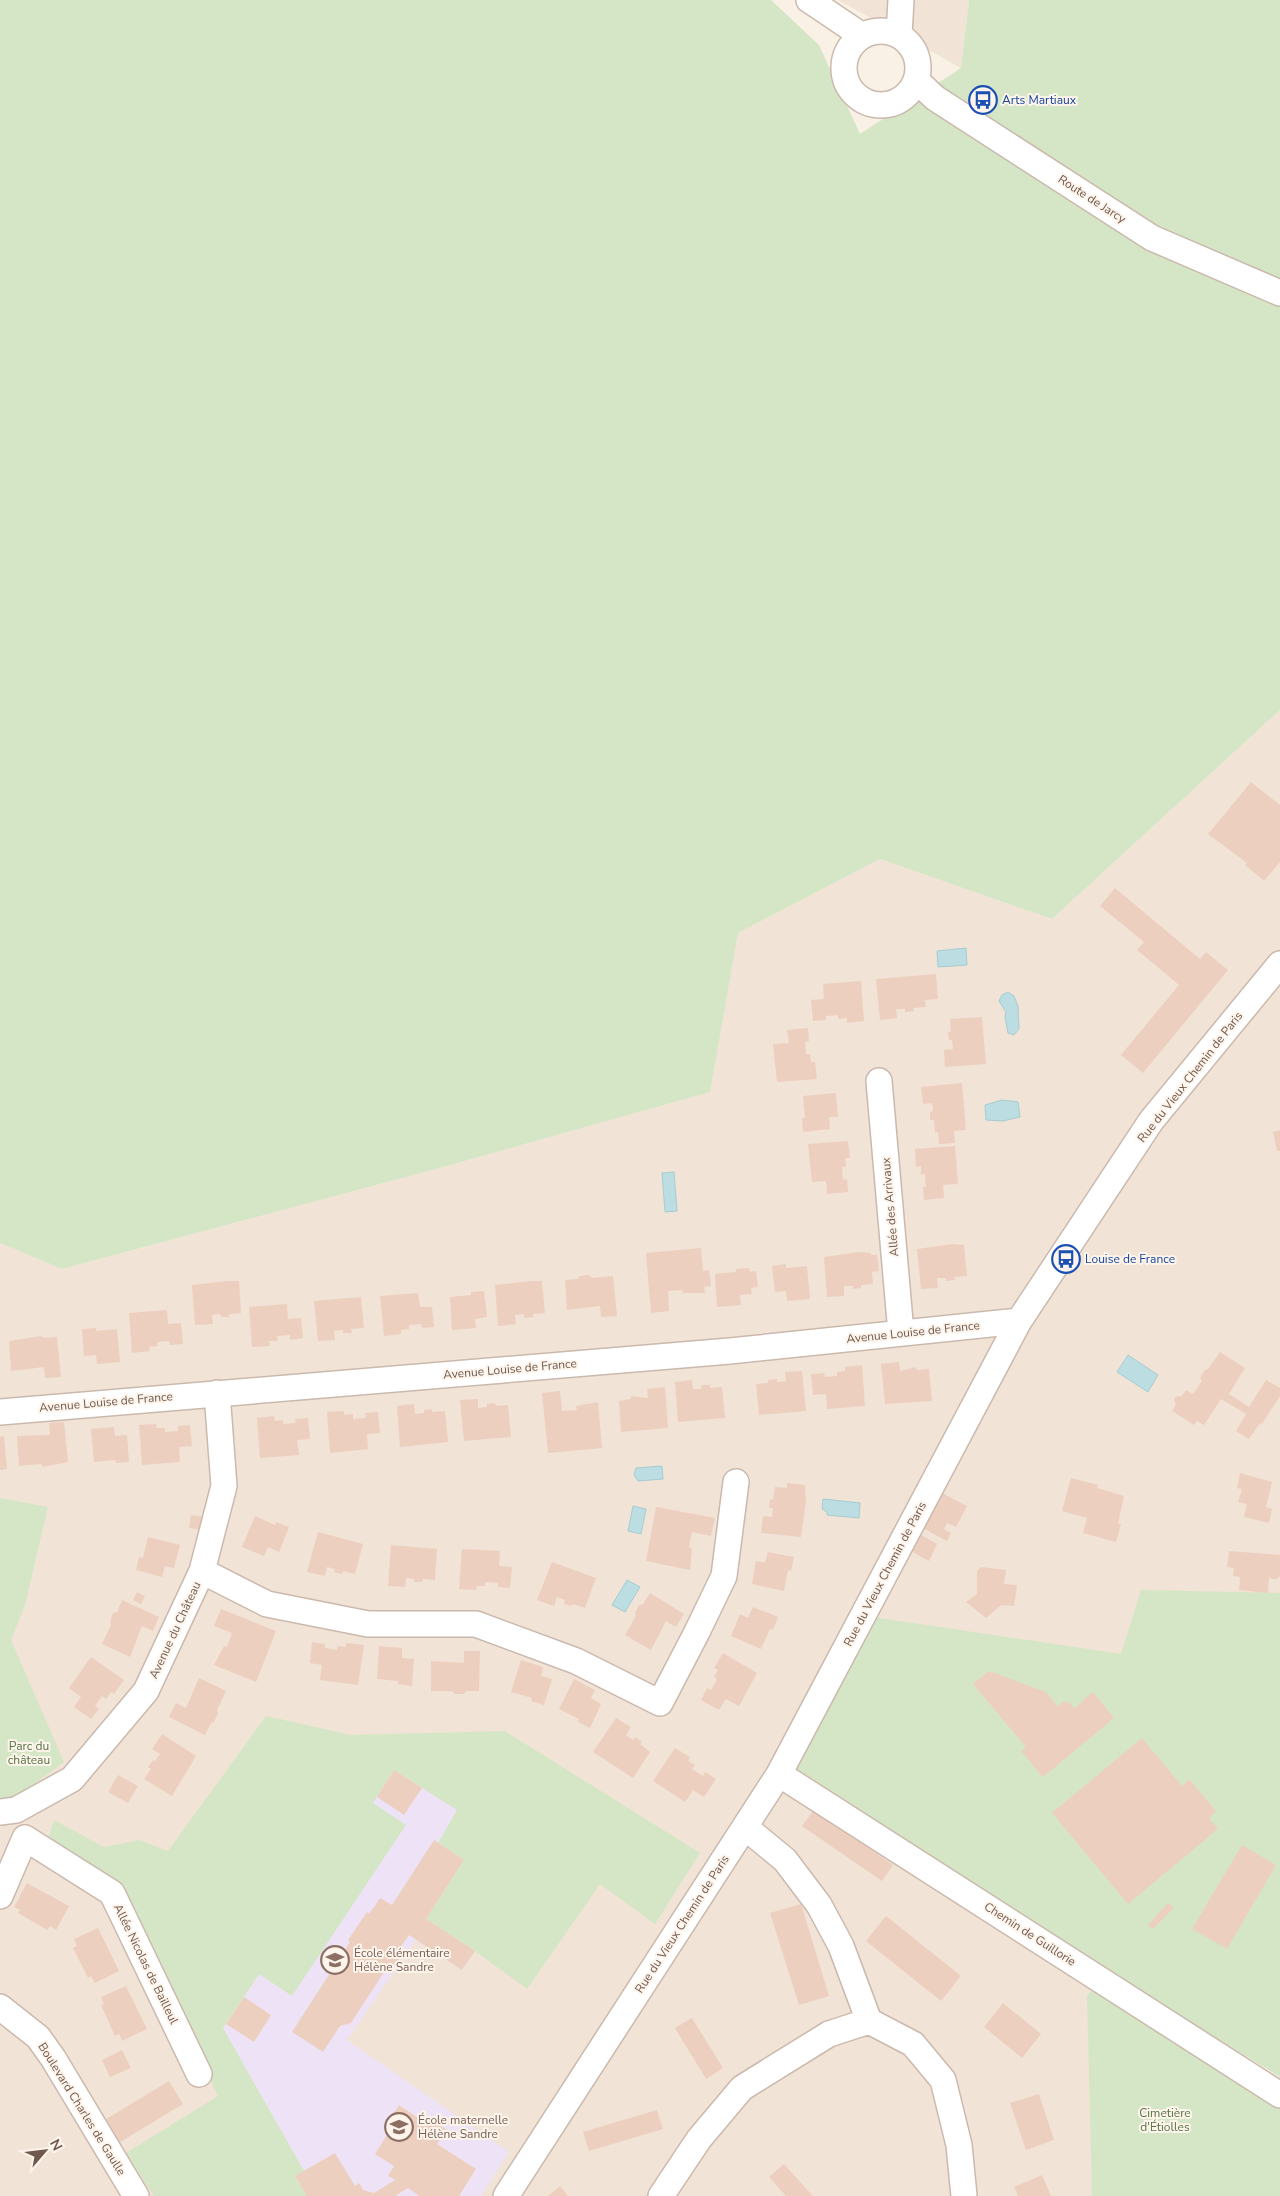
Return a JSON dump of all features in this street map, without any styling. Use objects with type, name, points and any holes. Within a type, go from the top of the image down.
[{"type":"street","points":[[809,0],[861,35]]},
{"type":"street","points":[[899,35],[902,0]]},
{"type":"street","points":[[887,30],[899,35],[910,43],[916,54],[919,68],[917,81],[906,96],[892,104],[879,105],[865,101],[854,94],[846,80],[844,67],[846,53],[861,35],[887,30]]},
{"type":"street","name":"Route de Jarcy","points":[[917,81],[935,98],[1152,238],[1280,293]]},
{"type":"street","name":"Rue du Vieux Chemin de Paris","points":[[506,2196],[779,1774],[1019,1321],[1151,1122],[1280,964]]},
{"type":"street","name":"Allée des Arrivaux","points":[[879,1081],[901,1333]]},
{"type":"street","name":"Avenue Louise de France","points":[[0,1412],[217,1392],[720,1352],[1019,1321]]},
{"type":"street","name":"Avenue du Château","points":[[25,1838],[8,1811],[72,1779],[146,1691],[202,1571],[224,1486],[217,1392]]},
{"type":"street","points":[[202,1571],[267,1604],[368,1624],[476,1624],[576,1661],[660,1703],[698,1632],[724,1576],[736,1482]]},
{"type":"street","name":"Chemin de Guillorie","points":[[779,1774],[1280,2094]]},
{"type":"street","points":[[745,1827],[785,1860],[819,1904],[841,1946],[869,2021],[912,2044],[943,2080],[959,2145],[964,2196]]},
{"type":"street","points":[[0,1896],[25,1838]]},
{"type":"street","name":"Allée Nicolas de Bailleul","points":[[25,1838],[112,1892],[199,2074]]},
{"type":"street","name":"Boulevard Charles de Gaulle","points":[[0,2007],[38,2037],[53,2058],[136,2196]]},
{"type":"street","points":[[661,2196],[699,2139],[742,2088],[830,2034],[869,2021]]},
{"type":"shaded area","points":[[838,0],[969,0],[961,68]]},
{"type":"shaded area","points":[[1280,710],[1280,1784],[1135,2001],[1280,2196],[0,2196],[0,1243],[62,1269],[447,1166],[709,1092],[738,933],[880,859],[1052,919]]},
{"type":"shaded area","name":"École élémentaire Hélène Sandre","points":[[394,1770],[457,1810],[464,1860],[426,1919],[475,1951],[462,1970],[416,1940],[347,2040],[509,2152],[481,2196],[306,2196],[295,2176],[304,2171],[223,2029]]},
{"type":"green space","points":[[0,0],[771,0],[819,45],[860,134],[961,68],[969,0],[1280,0],[1280,710],[1052,919],[880,859],[738,933],[710,1092],[447,1166],[62,1269],[0,1243]]},
{"type":"green space","name":"Parc du château","points":[[0,1498],[48,1507],[25,1605],[11,1640],[64,1762],[23,1792],[0,1801]]},
{"type":"green space","points":[[1141,1590],[1280,1593],[1280,2077],[1139,1991],[796,1768],[873,1617],[1121,1654]]},
{"type":"green space","points":[[266,1716],[351,1735],[505,1731],[700,1853],[655,1924],[600,1884],[527,1989],[475,1951],[426,1919],[464,1860],[438,1843],[457,1810],[394,1770],[373,1803],[406,1825],[292,1996],[259,1974],[223,2028],[304,2171],[295,2176],[307,2196],[154,2196],[126,2153],[218,2096],[116,1886],[46,1844],[54,1820],[104,1847],[139,1840],[168,1851]]},
{"type":"green space","name":"Cimetière d'Étiolles","points":[[1097,1987],[1280,2106],[1280,2196],[1092,2196],[1087,1995]]},
{"type":"water","points":[[966,948],[967,965],[938,967],[937,951]]},
{"type":"water","points":[[1008,992],[1014,996],[1018,1006],[1019,1029],[1014,1035],[1008,1033],[1006,1012],[999,1001],[1002,995]]},
{"type":"water","points":[[1002,1100],[1018,1102],[1020,1117],[1003,1121],[986,1120],[985,1105]]},
{"type":"water","points":[[674,1172],[677,1211],[665,1212],[662,1173]]},
{"type":"water","points":[[1128,1355],[1158,1375],[1148,1392],[1117,1372]]},
{"type":"water","points":[[662,1466],[663,1479],[638,1481],[634,1475],[636,1468]]},
{"type":"water","points":[[823,1499],[860,1503],[859,1518],[827,1515],[827,1512],[822,1509]]},
{"type":"water","points":[[633,1506],[646,1509],[641,1534],[628,1531]]},
{"type":"water","points":[[627,1580],[640,1587],[625,1612],[612,1605]]},
{"type":"building","points":[[1251,782],[1280,805],[1280,862],[1264,881],[1245,865],[1247,863],[1208,834]]},
{"type":"building","points":[[1115,888],[1200,959],[1206,952],[1228,970],[1143,1073],[1121,1055],[1179,985],[1137,950],[1144,942],[1100,906]]},
{"type":"building","points":[[936,974],[938,999],[925,1000],[926,1007],[913,1008],[914,1011],[905,1012],[905,1009],[896,1009],[897,1018],[880,1020],[876,979]]},
{"type":"building","points":[[861,981],[864,1021],[847,1023],[847,1018],[838,1019],[838,1015],[826,1016],[826,1020],[813,1021],[811,1000],[824,999],[823,984]]},
{"type":"building","points":[[982,1017],[986,1064],[945,1067],[944,1050],[953,1049],[952,1040],[949,1040],[948,1032],[951,1032],[950,1019]]},
{"type":"building","points":[[808,1028],[809,1041],[805,1042],[806,1054],[810,1054],[811,1062],[815,1062],[817,1079],[777,1082],[773,1044],[789,1043],[787,1030]]},
{"type":"building","points":[[962,1083],[966,1130],[954,1131],[955,1143],[939,1144],[938,1132],[935,1133],[934,1120],[930,1120],[930,1112],[933,1111],[932,1103],[923,1104],[921,1087]]},
{"type":"building","points":[[836,1093],[838,1117],[829,1117],[830,1129],[803,1132],[802,1118],[805,1118],[803,1096]]},
{"type":"building","points":[[1280,1130],[1280,1151],[1277,1151],[1273,1132]]},
{"type":"building","points":[[848,1141],[850,1158],[845,1158],[846,1167],[842,1167],[843,1180],[847,1179],[848,1192],[827,1194],[826,1181],[812,1182],[808,1144]]},
{"type":"building","points":[[955,1146],[958,1184],[943,1185],[944,1198],[924,1200],[925,1174],[921,1175],[921,1166],[916,1167],[915,1149]]},
{"type":"building","points":[[953,1244],[964,1245],[967,1276],[954,1277],[955,1280],[946,1281],[946,1278],[937,1278],[938,1288],[921,1289],[917,1249]]},
{"type":"building","points":[[701,1248],[703,1271],[709,1270],[711,1286],[704,1287],[705,1293],[683,1293],[682,1290],[668,1291],[669,1311],[651,1313],[646,1253]]},
{"type":"building","points":[[860,1252],[877,1255],[879,1271],[872,1272],[873,1284],[861,1285],[861,1288],[853,1289],[853,1286],[844,1286],[844,1296],[827,1297],[824,1257]]},
{"type":"building","points":[[786,1264],[786,1268],[807,1266],[810,1299],[787,1301],[786,1291],[775,1292],[772,1266]]},
{"type":"building","points":[[749,1268],[750,1272],[756,1271],[758,1287],[751,1288],[752,1294],[740,1295],[741,1305],[717,1307],[715,1274],[736,1272],[736,1269]]},
{"type":"building","points":[[589,1275],[592,1278],[613,1276],[617,1316],[601,1317],[600,1306],[567,1310],[565,1280],[578,1279],[580,1276]]},
{"type":"building","points":[[239,1281],[241,1313],[229,1314],[229,1317],[221,1317],[220,1314],[212,1315],[213,1324],[195,1325],[192,1285]]},
{"type":"building","points":[[542,1281],[545,1313],[533,1314],[533,1317],[524,1318],[524,1314],[515,1315],[516,1324],[498,1326],[495,1285]]},
{"type":"building","points":[[484,1291],[487,1317],[475,1319],[476,1328],[452,1330],[450,1297],[471,1295],[471,1292]]},
{"type":"building","points":[[418,1293],[420,1307],[432,1307],[434,1327],[422,1328],[421,1324],[409,1325],[409,1329],[401,1330],[401,1334],[384,1336],[380,1296]]},
{"type":"building","points":[[361,1297],[364,1328],[351,1329],[352,1333],[343,1333],[343,1330],[334,1331],[335,1340],[318,1341],[314,1301]]},
{"type":"building","points":[[287,1304],[288,1319],[301,1318],[303,1338],[290,1340],[290,1335],[277,1336],[278,1341],[269,1341],[270,1346],[252,1347],[249,1307]]},
{"type":"building","points":[[167,1310],[168,1324],[181,1323],[183,1344],[170,1345],[169,1341],[157,1342],[158,1346],[149,1347],[150,1351],[132,1353],[129,1313]]},
{"type":"building","points":[[96,1328],[96,1331],[117,1329],[120,1362],[97,1364],[96,1355],[84,1356],[82,1329]]},
{"type":"building","points":[[41,1336],[44,1338],[57,1337],[61,1377],[45,1378],[44,1367],[11,1371],[9,1341]]},
{"type":"building","points":[[1220,1352],[1245,1368],[1229,1394],[1249,1407],[1266,1380],[1280,1388],[1280,1396],[1262,1424],[1260,1423],[1249,1439],[1236,1431],[1246,1414],[1221,1399],[1204,1425],[1197,1421],[1194,1425],[1172,1411],[1176,1404],[1174,1401],[1175,1397],[1182,1396],[1186,1390],[1193,1394],[1202,1381],[1200,1378],[1205,1370],[1208,1369]]},
{"type":"building","points":[[899,1362],[900,1371],[916,1367],[917,1370],[929,1369],[932,1401],[885,1404],[881,1364]]},
{"type":"building","points":[[862,1365],[865,1406],[827,1409],[826,1394],[813,1395],[811,1374],[824,1373],[825,1377],[837,1376],[837,1372],[845,1371],[845,1367]]},
{"type":"building","points":[[802,1371],[806,1411],[759,1415],[756,1384],[768,1383],[768,1380],[777,1379],[777,1382],[786,1381],[785,1372]]},
{"type":"building","points":[[692,1380],[693,1389],[701,1389],[701,1385],[710,1385],[710,1388],[722,1387],[725,1418],[678,1422],[675,1382]]},
{"type":"building","points":[[665,1387],[668,1428],[621,1432],[619,1401],[631,1399],[631,1396],[648,1398],[647,1389]]},
{"type":"building","points":[[560,1391],[562,1411],[577,1410],[576,1406],[598,1402],[602,1448],[548,1453],[542,1393]]},
{"type":"building","points":[[478,1399],[478,1408],[487,1407],[487,1404],[495,1403],[496,1406],[508,1405],[511,1437],[464,1441],[460,1400]]},
{"type":"building","points":[[414,1404],[415,1414],[424,1413],[424,1410],[432,1409],[432,1412],[445,1411],[448,1442],[400,1447],[397,1406]]},
{"type":"building","points":[[344,1411],[344,1415],[353,1414],[353,1419],[366,1418],[365,1413],[378,1412],[380,1433],[367,1434],[368,1449],[330,1453],[327,1412]]},
{"type":"building","points":[[274,1416],[275,1421],[283,1420],[283,1424],[296,1423],[295,1419],[308,1418],[310,1439],[297,1440],[299,1455],[260,1458],[257,1418]]},
{"type":"building","points":[[64,1422],[68,1462],[43,1467],[41,1464],[19,1466],[17,1436],[50,1435],[49,1423]]},
{"type":"building","points":[[156,1424],[157,1428],[165,1428],[165,1432],[178,1431],[178,1426],[190,1425],[192,1446],[179,1447],[180,1462],[142,1465],[139,1425]]},
{"type":"building","points":[[114,1427],[115,1436],[127,1435],[129,1462],[116,1463],[115,1460],[94,1462],[91,1429]]},
{"type":"building","points":[[4,1436],[7,1469],[0,1470],[0,1437]]},
{"type":"building","points":[[1240,1473],[1272,1482],[1266,1507],[1272,1509],[1269,1523],[1244,1517],[1247,1504],[1238,1502],[1242,1489],[1237,1488]]},
{"type":"building","points":[[1071,1478],[1098,1485],[1097,1488],[1124,1496],[1118,1524],[1121,1524],[1116,1542],[1083,1533],[1087,1518],[1062,1511]]},
{"type":"building","points":[[787,1483],[805,1485],[806,1501],[801,1537],[761,1533],[763,1516],[772,1517],[773,1508],[769,1508],[770,1499],[773,1500],[775,1487],[787,1488]]},
{"type":"building","points":[[938,1491],[967,1506],[956,1527],[947,1523],[944,1529],[951,1533],[947,1541],[921,1527]]},
{"type":"building","points":[[656,1507],[715,1518],[711,1536],[692,1532],[689,1547],[692,1548],[690,1570],[646,1561]]},
{"type":"building","points":[[191,1515],[204,1517],[202,1530],[189,1528]]},
{"type":"building","points":[[255,1516],[275,1525],[276,1522],[289,1527],[279,1552],[268,1547],[264,1556],[242,1547]]},
{"type":"building","points":[[318,1532],[363,1544],[355,1574],[343,1571],[342,1574],[334,1572],[335,1569],[327,1567],[325,1576],[307,1572]]},
{"type":"building","points":[[918,1533],[937,1544],[929,1561],[909,1550]]},
{"type":"building","points":[[148,1537],[180,1545],[174,1568],[165,1566],[162,1577],[136,1570],[139,1557],[143,1558]]},
{"type":"building","points":[[391,1545],[437,1549],[435,1580],[423,1579],[422,1582],[414,1582],[414,1579],[406,1578],[405,1587],[388,1586]]},
{"type":"building","points":[[462,1549],[500,1551],[499,1566],[512,1567],[510,1588],[498,1587],[498,1583],[485,1582],[485,1586],[477,1586],[476,1590],[459,1589]]},
{"type":"building","points":[[1229,1551],[1280,1555],[1280,1576],[1277,1579],[1269,1578],[1268,1593],[1239,1590],[1240,1577],[1233,1576],[1234,1568],[1227,1567]]},
{"type":"building","points":[[768,1552],[794,1557],[791,1571],[788,1570],[784,1591],[752,1584],[756,1561],[765,1563]]},
{"type":"building","points":[[552,1562],[596,1578],[585,1608],[573,1604],[572,1606],[564,1604],[565,1600],[557,1597],[554,1606],[537,1600]]},
{"type":"building","points":[[981,1567],[1006,1570],[1004,1584],[1017,1585],[1014,1606],[1001,1605],[986,1618],[966,1602],[977,1594],[977,1571]]},
{"type":"building","points":[[137,1592],[145,1596],[141,1604],[133,1600]]},
{"type":"building","points":[[650,1593],[684,1614],[676,1627],[666,1621],[651,1650],[625,1635],[636,1616],[635,1613],[639,1605],[643,1604]]},
{"type":"building","points":[[122,1600],[159,1617],[153,1631],[142,1626],[130,1657],[102,1644],[111,1625],[113,1613],[117,1612]]},
{"type":"building","points":[[753,1607],[778,1617],[773,1630],[770,1629],[761,1649],[731,1636],[740,1614],[748,1618]]},
{"type":"building","points":[[221,1609],[276,1631],[256,1682],[214,1665],[224,1646],[227,1647],[232,1633],[214,1626]]},
{"type":"building","points":[[312,1642],[325,1644],[325,1648],[337,1650],[338,1646],[346,1647],[346,1643],[364,1645],[358,1685],[320,1680],[322,1665],[310,1663]]},
{"type":"building","points":[[379,1646],[402,1648],[402,1658],[414,1659],[412,1686],[398,1684],[398,1681],[377,1679]]},
{"type":"building","points":[[464,1651],[480,1651],[479,1691],[466,1691],[464,1694],[455,1694],[452,1691],[431,1691],[431,1661],[464,1663]]},
{"type":"building","points":[[723,1653],[757,1673],[739,1706],[726,1699],[719,1710],[701,1700],[707,1688],[711,1690],[717,1679],[714,1677],[718,1670],[714,1668]]},
{"type":"building","points":[[91,1657],[124,1680],[114,1694],[111,1692],[106,1699],[102,1696],[95,1706],[99,1709],[91,1719],[74,1707],[81,1697],[69,1688]]},
{"type":"building","points":[[521,1660],[543,1667],[541,1676],[552,1679],[544,1705],[531,1701],[532,1698],[511,1692]]},
{"type":"building","points":[[989,1671],[1046,1692],[1057,1706],[1065,1701],[1074,1708],[1093,1692],[1114,1718],[1043,1777],[1021,1751],[1026,1747],[973,1684]]},
{"type":"building","points":[[199,1678],[226,1691],[217,1710],[218,1713],[214,1722],[211,1723],[205,1735],[169,1717],[176,1703],[186,1708]]},
{"type":"building","points":[[574,1679],[595,1690],[591,1698],[601,1704],[590,1728],[578,1722],[579,1719],[559,1709]]},
{"type":"building","points":[[616,1718],[631,1727],[626,1735],[633,1740],[635,1737],[650,1752],[633,1778],[593,1752]]},
{"type":"building","points":[[162,1734],[196,1756],[172,1796],[144,1779],[151,1769],[148,1767],[160,1754],[152,1749]]},
{"type":"building","points":[[1142,1738],[1182,1786],[1189,1779],[1216,1811],[1209,1818],[1218,1829],[1128,1904],[1052,1813]]},
{"type":"building","points":[[675,1748],[690,1757],[688,1761],[695,1765],[692,1769],[703,1776],[705,1772],[716,1779],[704,1797],[693,1790],[685,1802],[653,1781]]},
{"type":"building","points":[[394,1770],[422,1788],[404,1815],[377,1797]]},
{"type":"building","points":[[118,1775],[138,1786],[128,1803],[108,1792]]},
{"type":"building","points":[[814,1810],[893,1865],[882,1881],[802,1826]]},
{"type":"building","points":[[434,1840],[464,1860],[426,1919],[475,1951],[462,1970],[409,1935],[402,1945],[403,1953],[396,1964],[388,1966],[351,2023],[340,2026],[323,2052],[292,2032],[367,1912],[369,1914],[380,1898],[392,1905]]},
{"type":"building","points":[[1242,1845],[1276,1865],[1227,1949],[1192,1929]]},
{"type":"building","points":[[27,1883],[69,1906],[56,1930],[50,1926],[47,1930],[18,1913],[20,1910],[14,1907]]},
{"type":"building","points":[[1168,1903],[1174,1908],[1153,1929],[1148,1925]]},
{"type":"building","points":[[801,1904],[829,1996],[799,2005],[770,1913]]},
{"type":"building","points":[[886,1916],[961,1976],[941,2001],[866,1941]]},
{"type":"building","points":[[98,1928],[119,1971],[95,1983],[91,1976],[88,1978],[73,1948],[77,1946],[74,1939]]},
{"type":"building","points":[[126,1986],[147,2029],[122,2041],[119,2034],[115,2036],[101,2005],[104,2004],[101,1997]]},
{"type":"building","points":[[244,1997],[271,2015],[254,2042],[226,2024]]},
{"type":"building","points":[[1003,2003],[1041,2034],[1022,2058],[984,2027]]},
{"type":"building","points":[[692,2018],[723,2068],[706,2079],[675,2028]]},
{"type":"building","points":[[122,2050],[131,2068],[110,2077],[102,2060]]},
{"type":"building","points":[[169,2081],[183,2104],[117,2144],[103,2121]]},
{"type":"building","points":[[1039,2094],[1054,2140],[1026,2150],[1010,2103]]},
{"type":"building","points":[[399,2105],[423,2121],[426,2116],[447,2130],[437,2144],[476,2169],[459,2196],[419,2196],[408,2188],[395,2196],[307,2196],[295,2176],[335,2153],[355,2186],[359,2183],[363,2190],[374,2193],[395,2180],[388,2176],[394,2166],[375,2154],[390,2130],[385,2126]]},
{"type":"building","points":[[657,2110],[663,2129],[589,2151],[583,2132]]},
{"type":"building","points":[[784,2164],[813,2196],[786,2196],[769,2177]]},
{"type":"building","points":[[1042,2175],[1051,2196],[1018,2196],[1014,2187]]},
{"type":"building","points":[[560,2186],[568,2196],[548,2196]]},
{"type":"place","name":"Arts Martiaux","points":[[983,100]]},
{"type":"place","name":"Louise de France","points":[[1066,1259]]},
{"type":"place","name":"École élémentaire Hélène Sandre","points":[[335,1960]]},
{"type":"place","name":"École maternelle Hélène Sandre","points":[[399,2127]]}]
